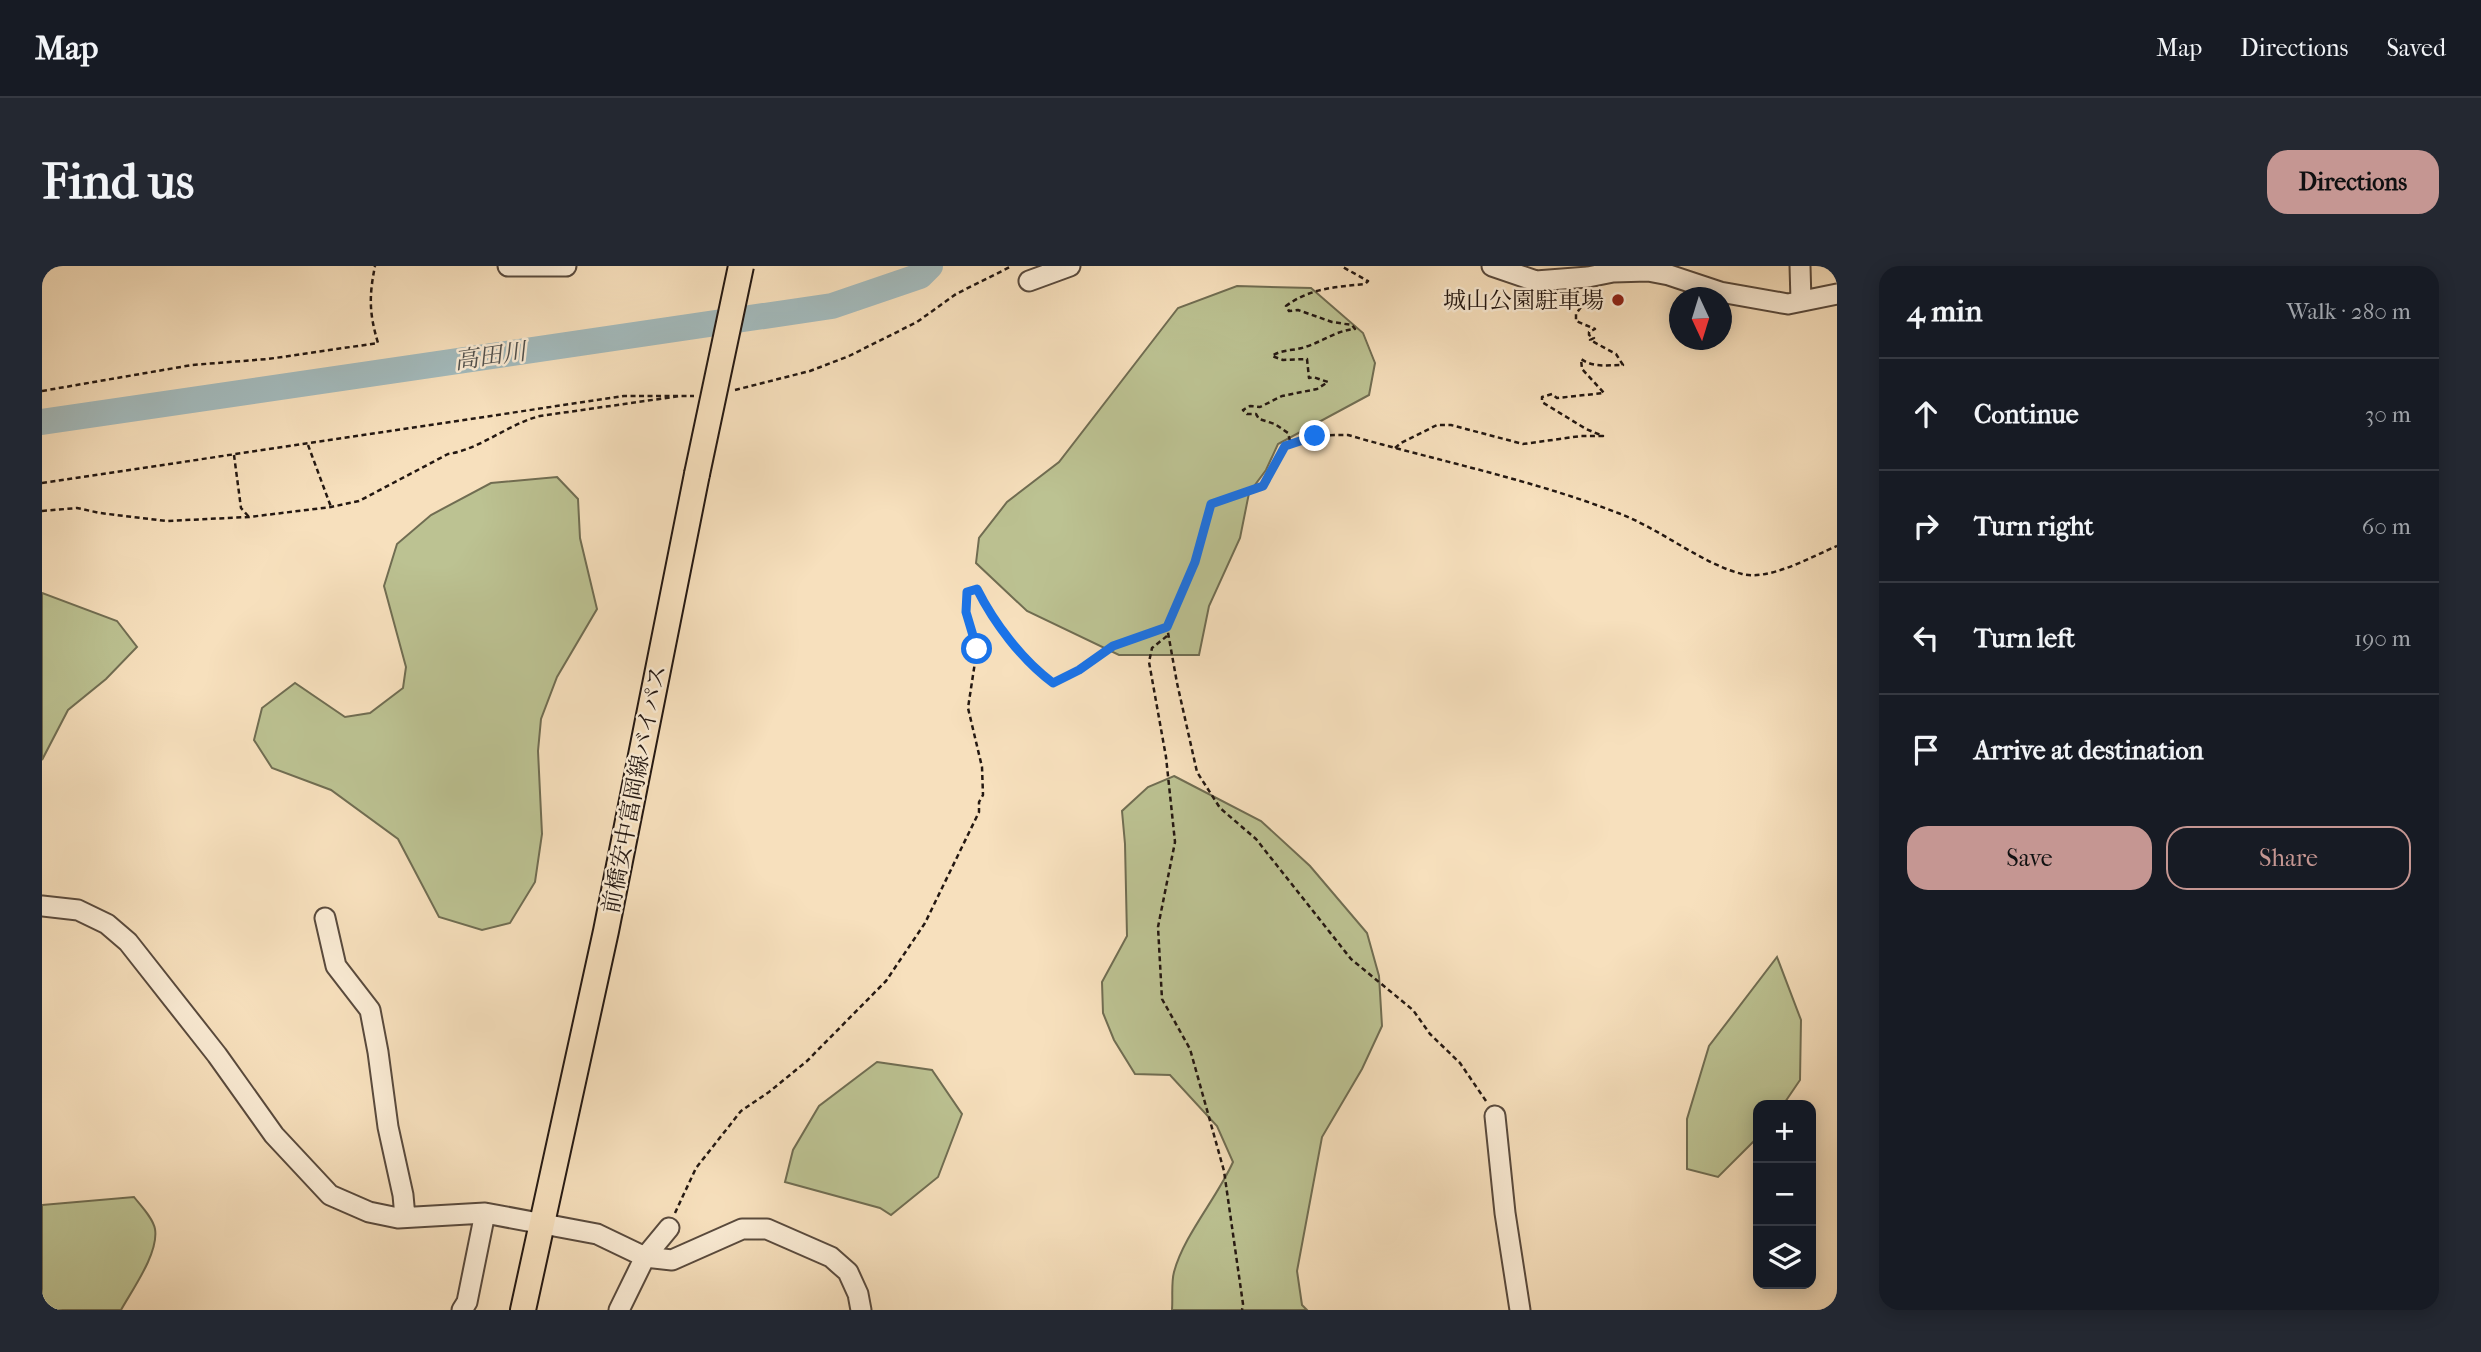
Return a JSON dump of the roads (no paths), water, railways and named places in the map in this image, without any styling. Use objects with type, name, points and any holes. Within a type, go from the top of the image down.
[{"type":"main road","name":"前橋安中富岡線バイパス","points":[[523,1310],[608,918],[741,266]]},
{"type":"street","points":[[508,266],[566,266]]},
{"type":"street","points":[[1029,281],[1070,266]]},
{"type":"street","points":[[1492,266],[1536,281],[1588,277],[1613,271],[1648,271],[1720,292],[1788,303],[1837,294]]},
{"type":"street","points":[[1800,266],[1801,302]]},
{"type":"street","points":[[42,906],[78,910],[107,924],[128,942],[217,1055],[274,1135],[330,1195],[369,1212],[405,1217],[485,1213],[597,1234],[645,1257],[672,1259],[742,1229],[767,1229],[831,1257],[848,1272],[858,1294],[861,1310]]},
{"type":"street","points":[[325,918],[336,966],[370,1010],[405,1217]]},
{"type":"street","points":[[1495,1116],[1505,1213],[1520,1310]]},
{"type":"street","points":[[462,1310],[467,1302],[485,1213]]},
{"type":"street","points":[[618,1310],[645,1257],[669,1228]]},
{"type":"waterway","name":"高田川","points":[[42,422],[832,306],[920,276],[930,266]]},
{"type":"place","name":"城山公園駐車場","points":[[1618,300]]}]
